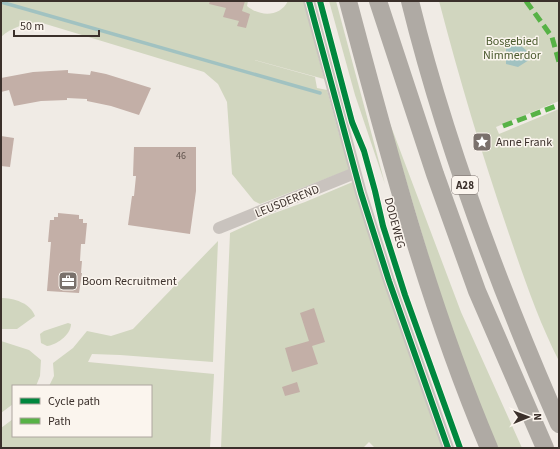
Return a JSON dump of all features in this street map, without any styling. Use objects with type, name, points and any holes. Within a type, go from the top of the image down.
[{"type":"highway","points":[[348,1],[410,231],[463,384],[489,448]]},
{"type":"highway","name":"A28","points":[[378,1],[435,174],[477,290],[545,448]]},
{"type":"highway","name":"A28","points":[[384,1],[411,100]]},
{"type":"highway","name":"A28","points":[[410,1],[433,87],[479,228],[512,316],[559,424]]},
{"type":"street","name":"DODEWEG","points":[[309,1],[355,173],[389,281],[448,448]]},
{"type":"street","name":"LEUSDEREND","points":[[219,228],[355,173]]},
{"type":"green space","points":[[1,1],[248,1],[247,6],[252,10],[269,14],[280,10],[288,1],[304,1],[324,79],[207,47],[315,77],[317,88],[327,90],[339,134],[351,169],[260,204],[254,201],[232,174],[227,102],[218,84],[204,72],[39,22],[18,26],[1,37]]},
{"type":"green space","points":[[329,1],[336,1],[385,184],[355,95]]},
{"type":"green space","name":"Bosgebied Nimmerdor","points":[[439,1],[559,1],[559,101],[496,127],[499,134],[559,109],[559,361],[544,330],[531,297],[498,202],[471,116]]},
{"type":"green space","points":[[386,113],[461,312],[522,448],[493,448],[463,372]]},
{"type":"green space","points":[[355,181],[445,448],[375,448],[369,442],[363,448],[221,448],[230,233],[269,215]]},
{"type":"green space","points":[[218,241],[213,362],[92,354],[88,362],[214,374],[210,448],[1,448],[1,428],[12,420],[12,437],[152,437],[152,385],[50,385],[54,376],[53,363],[73,348],[87,331],[111,336],[133,329]]},
{"type":"green space","points":[[1,298],[21,302],[33,311],[35,316],[17,329],[1,329]]},
{"type":"green space","points":[[68,323],[71,324],[69,332],[62,339],[55,344],[47,346],[41,343],[40,334],[44,331]]},
{"type":"green space","points":[[1,341],[29,350],[41,360],[40,376],[36,385],[12,385],[12,405],[1,413]]},
{"type":"water","points":[[515,41],[526,50],[529,60],[518,67],[506,64],[506,45]]},
{"type":"building","points":[[210,1],[245,1],[242,11],[250,14],[246,28],[237,26],[239,21],[223,17],[226,8],[209,4]]},
{"type":"building","points":[[68,70],[68,73],[90,75],[91,71],[106,74],[151,88],[139,115],[111,106],[87,101],[87,99],[67,98],[67,100],[41,101],[14,106],[9,90],[1,92],[1,78],[33,72]]},
{"type":"building","points":[[1,136],[14,138],[10,167],[1,166]]},
{"type":"building","points":[[134,147],[196,147],[196,191],[190,234],[128,225],[132,196],[134,196],[136,176],[133,176]]},
{"type":"building","points":[[58,213],[79,215],[79,219],[83,219],[83,223],[87,223],[85,244],[81,244],[80,261],[82,261],[82,273],[79,293],[47,291],[51,242],[48,242],[50,220],[54,220],[54,217],[58,217]]},
{"type":"building","points":[[314,308],[325,342],[312,346],[318,364],[292,372],[285,348],[309,341],[300,313]]},
{"type":"building","points":[[297,382],[300,392],[285,396],[282,387]]},
{"type":"waterway","points":[[1,2],[320,93]]},
{"type":"marked path","points":[[526,1],[552,37],[559,62]]},
{"type":"marked path","points":[[503,126],[559,105]]},
{"type":"cycle path","points":[[309,1],[361,193],[389,281],[448,448]]},
{"type":"cycle path","points":[[320,1],[352,122],[364,151],[383,226],[405,295],[460,448]]},
{"type":"place","name":"Anne Frank","points":[[482,142]]},
{"type":"place","name":"Boom Recruitment","points":[[68,281]]}]
